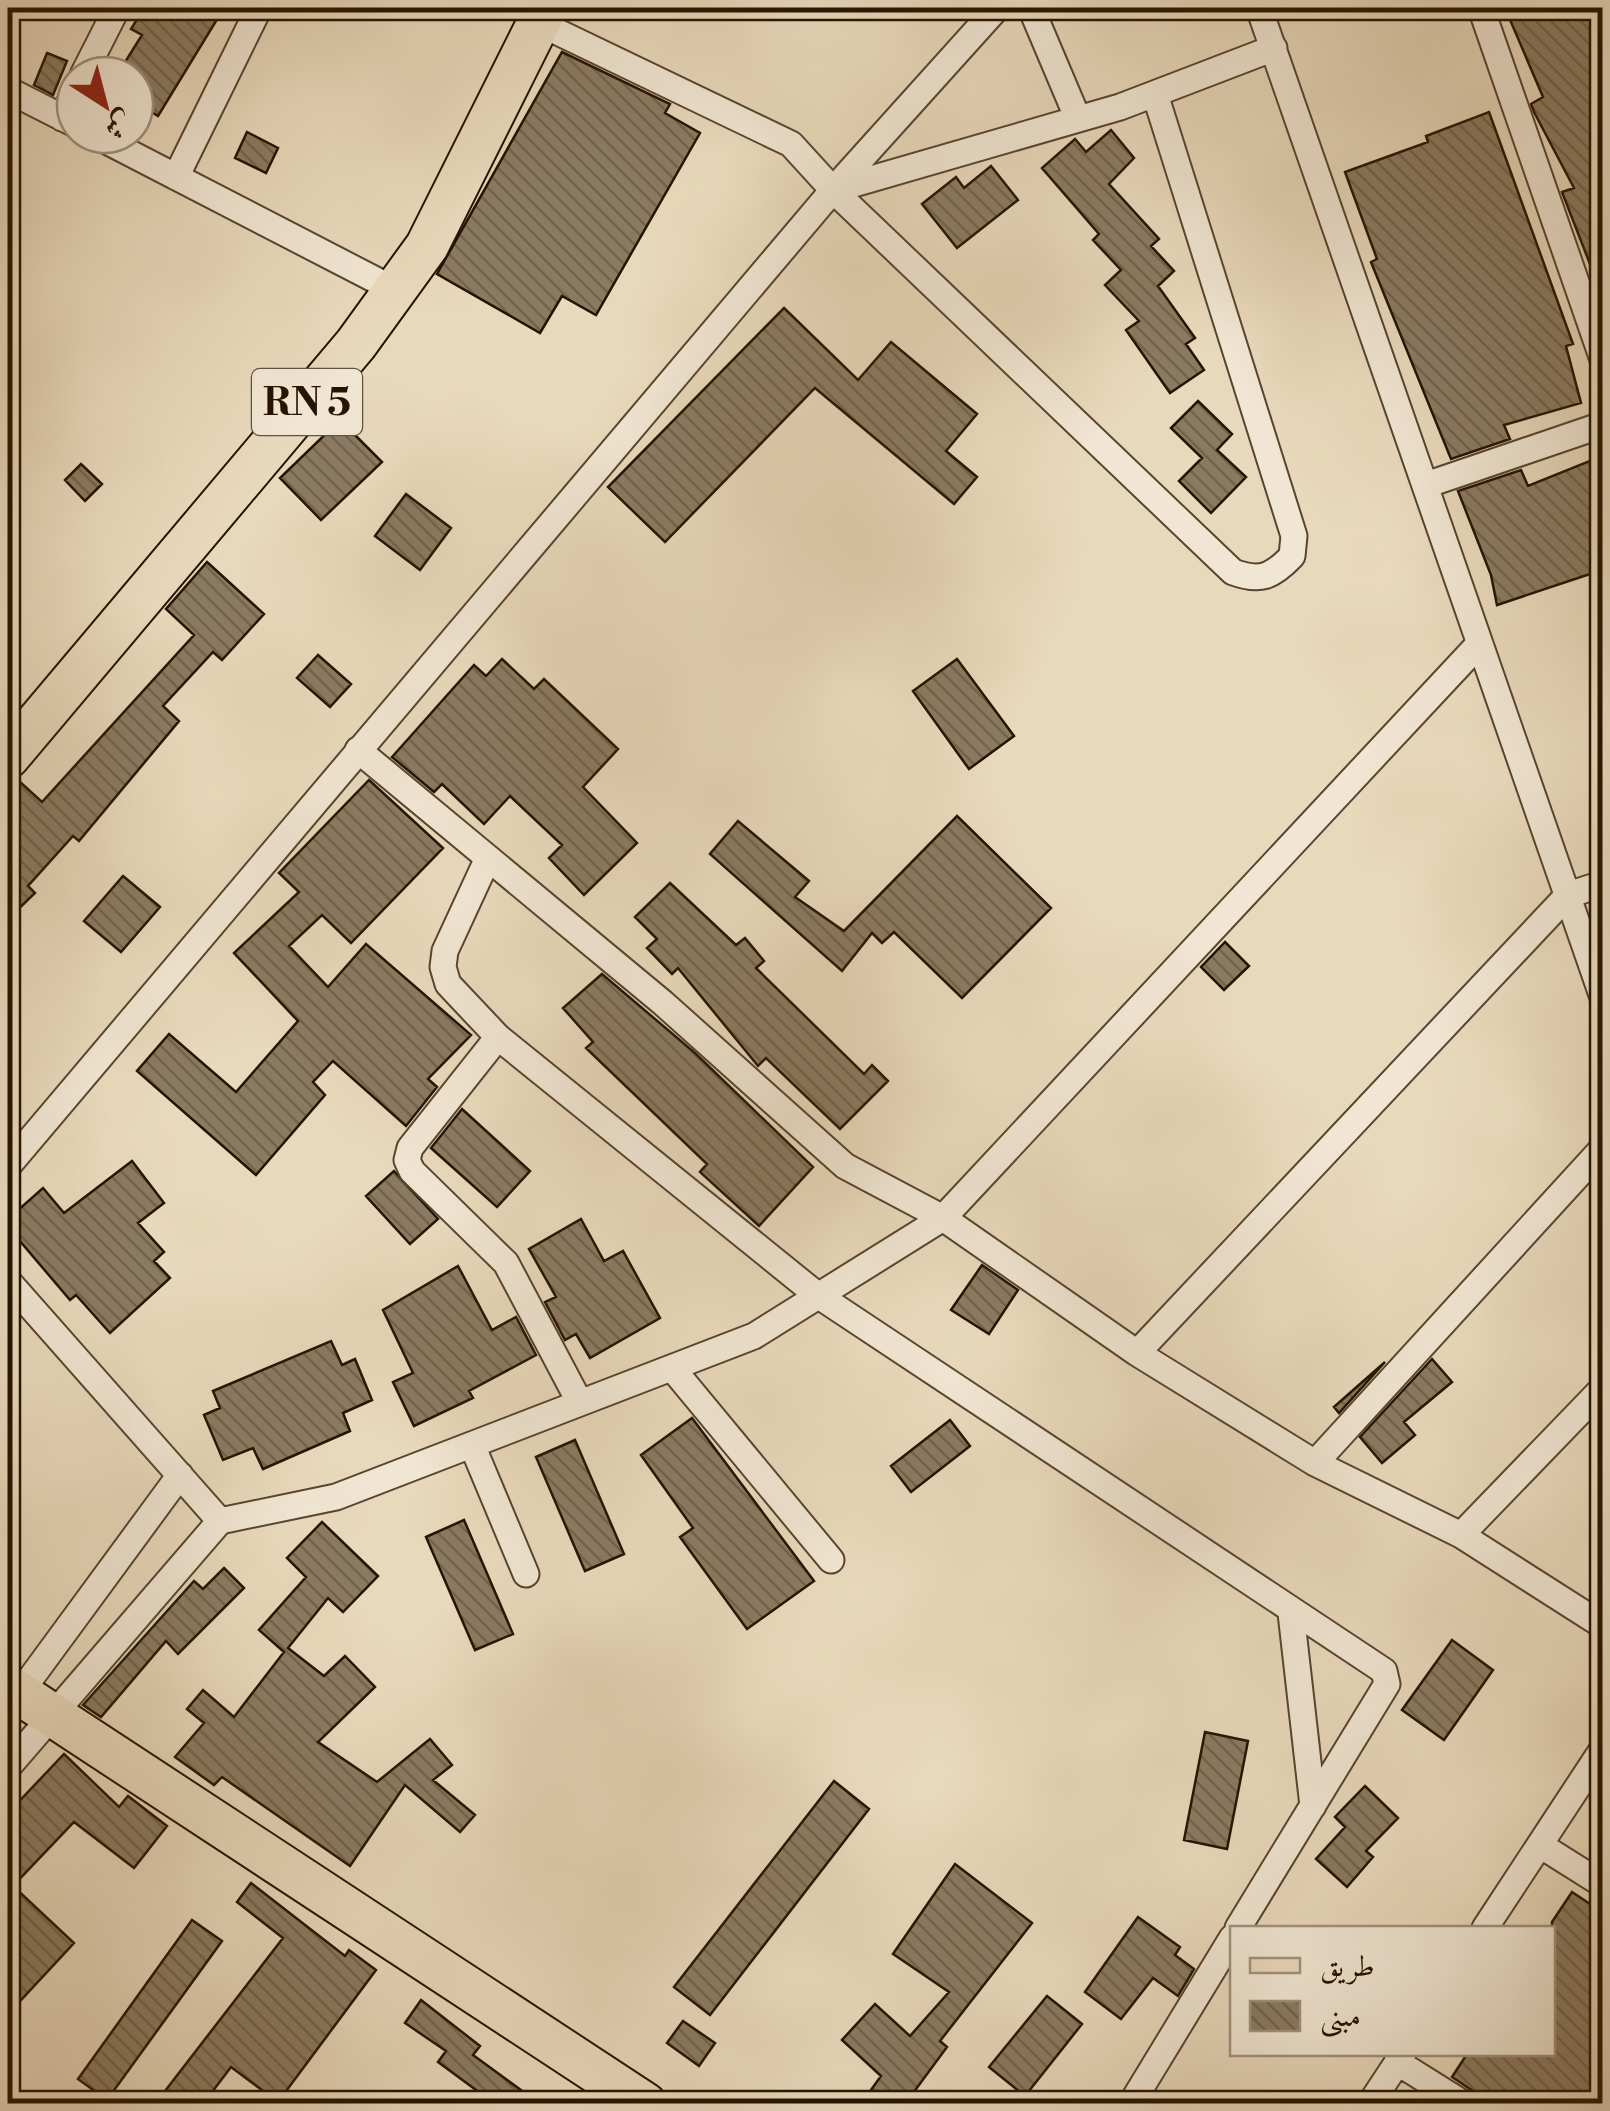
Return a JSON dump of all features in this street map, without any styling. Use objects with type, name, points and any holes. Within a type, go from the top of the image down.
[{"type":"main road","name":"RN 5","points":[[8,756],[356,344],[427,246],[542,15]]},
{"type":"main road","points":[[22,1701],[645,2104]]},
{"type":"street","points":[[94,55],[117,8]]},
{"type":"street","points":[[176,177],[259,8]]},
{"type":"street","points":[[8,1166],[833,190],[997,8]]},
{"type":"street","points":[[1031,8],[1078,119]]},
{"type":"street","points":[[1259,8],[1602,995]]},
{"type":"street","points":[[1480,8],[1602,357]]},
{"type":"street","points":[[542,15],[790,144],[833,190],[1233,572],[1255,580],[1276,573],[1292,556],[1294,536],[1155,94]]},
{"type":"street","points":[[833,190],[1078,119],[1274,48]]},
{"type":"street","points":[[9,94],[55,115]]},
{"type":"street","points":[[134,155],[395,290]]},
{"type":"street","points":[[1426,485],[1602,425]]},
{"type":"street","points":[[22,1701],[220,1521],[336,1497],[754,1336],[943,1218],[1480,644]]},
{"type":"street","points":[[358,750],[663,1002],[844,1166],[943,1218],[1137,1352],[1316,1463],[1462,1536],[1602,1626]]},
{"type":"street","points":[[488,858],[445,950],[443,968],[448,984],[498,1037],[816,1294],[1388,1678],[1239,1926]]},
{"type":"street","points":[[1137,1352],[1568,895],[1602,884]]},
{"type":"street","points":[[498,1037],[410,1148],[408,1160],[412,1171],[506,1263],[580,1403]]},
{"type":"street","points":[[1316,1463],[1602,1149]]},
{"type":"street","points":[[8,1281],[220,1521]]},
{"type":"street","points":[[672,1368],[831,1560]]},
{"type":"street","points":[[1462,1536],[1602,1389]]},
{"type":"street","points":[[472,1445],[526,1574]]},
{"type":"street","points":[[8,1766],[22,1701],[180,1476]]},
{"type":"street","points":[[1291,1613],[1313,1806]]},
{"type":"street","points":[[1486,1926],[1602,1750]]},
{"type":"street","points":[[1540,1845],[1602,1884]]},
{"type":"street","points":[[1131,2104],[1230,1941]]},
{"type":"street","points":[[1370,2104],[1400,2058],[1464,2104]]},
{"type":"building","points":[[144,8],[224,8],[158,116],[155,55],[130,55],[142,35],[131,29]]},
{"type":"building","points":[[1505,8],[1602,8],[1602,295],[1562,192],[1574,188],[1534,112],[1531,104],[1543,97]]},
{"type":"building","points":[[562,52],[670,104],[665,113],[700,133],[596,315],[562,296],[540,333],[437,274]]},
{"type":"building","points":[[47,53],[55,56],[53,95],[34,85]]},
{"type":"building","points":[[1489,112],[1573,344],[1566,346],[1581,403],[1504,425],[1510,439],[1451,459],[1371,262],[1377,259],[1345,172],[1428,142],[1426,136]]},
{"type":"building","points":[[1111,130],[1134,158],[1109,184],[1159,239],[1151,246],[1174,271],[1158,286],[1195,338],[1186,344],[1204,370],[1170,393],[1126,330],[1139,321],[1105,285],[1121,270],[1093,240],[1099,234],[1042,168],[1075,139],[1086,152]]},
{"type":"building","points":[[247,132],[278,148],[266,173],[235,158]]},
{"type":"building","points":[[991,166],[1018,200],[957,248],[922,204],[956,177],[964,188]]},
{"type":"building","points":[[784,308],[858,380],[891,342],[977,414],[946,451],[977,477],[954,504],[815,388],[665,542],[608,487]]},
{"type":"building","points":[[1198,401],[1232,434],[1217,450],[1246,477],[1211,513],[1179,481],[1202,458],[1171,428]]},
{"type":"building","points":[[340,420],[382,462],[321,520],[280,478]]},
{"type":"building","points":[[1602,456],[1602,570],[1497,605],[1491,575],[1458,491],[1521,470],[1528,486]]},
{"type":"building","points":[[81,464],[102,484],[85,501],[65,480]]},
{"type":"building","points":[[406,494],[451,528],[420,570],[375,536]]},
{"type":"building","points":[[207,562],[264,614],[222,660],[213,652],[163,706],[179,721],[79,841],[73,836],[28,886],[35,893],[8,919],[8,794],[19,781],[42,802],[194,635],[166,609]]},
{"type":"building","points":[[318,655],[351,684],[330,707],[297,678]]},
{"type":"building","points":[[502,659],[534,689],[544,679],[618,749],[583,787],[637,843],[584,895],[549,858],[562,845],[510,796],[484,824],[442,784],[434,792],[392,757],[474,665],[486,676]]},
{"type":"building","points":[[957,659],[1014,736],[969,769],[913,691]]},
{"type":"building","points":[[369,780],[443,848],[351,943],[322,915],[289,946],[328,987],[366,944],[471,1035],[428,1079],[437,1087],[406,1126],[333,1061],[313,1082],[325,1095],[256,1175],[137,1071],[169,1034],[236,1092],[298,1021],[234,953],[299,892],[279,873]]},
{"type":"building","points":[[957,816],[1051,908],[962,998],[894,932],[882,943],[872,933],[842,971],[710,854],[738,821],[809,881],[795,897],[844,931]]},
{"type":"building","points":[[123,876],[160,907],[121,952],[84,921]]},
{"type":"building","points":[[670,883],[736,945],[745,938],[764,961],[756,968],[864,1074],[872,1065],[888,1081],[840,1129],[766,1058],[758,1066],[678,968],[672,974],[647,948],[657,939],[635,917]]},
{"type":"building","points":[[1225,942],[1249,966],[1224,990],[1201,967]]},
{"type":"building","points":[[602,974],[695,1053],[813,1167],[759,1226],[700,1172],[707,1164],[586,1048],[593,1042],[563,1008]]},
{"type":"building","points":[[462,1109],[530,1171],[497,1207],[431,1148]]},
{"type":"building","points":[[132,1161],[164,1203],[138,1223],[164,1252],[154,1261],[170,1278],[110,1333],[76,1295],[70,1300],[8,1227],[8,1219],[43,1188],[64,1213]]},
{"type":"building","points":[[394,1171],[438,1219],[410,1244],[366,1196]]},
{"type":"building","points":[[581,1219],[604,1261],[623,1251],[660,1318],[590,1358],[576,1334],[565,1340],[545,1302],[556,1297],[529,1249]]},
{"type":"building","points":[[982,1265],[1018,1290],[989,1334],[951,1310]]},
{"type":"building","points":[[458,1266],[492,1330],[516,1317],[536,1355],[469,1391],[473,1398],[414,1426],[393,1382],[413,1373],[383,1310]]},
{"type":"building","points":[[331,1341],[342,1365],[355,1359],[372,1400],[343,1413],[350,1431],[263,1469],[253,1448],[223,1460],[204,1415],[220,1408],[213,1391]]},
{"type":"building","points":[[1432,1359],[1452,1382],[1404,1422],[1415,1435],[1382,1463],[1360,1437]]},
{"type":"building","points":[[1385,1362],[1339,1413],[1334,1407]]},
{"type":"building","points":[[692,1418],[814,1581],[747,1629],[680,1537],[693,1528],[641,1455]]},
{"type":"building","points":[[950,1420],[970,1446],[911,1492],[891,1466]]},
{"type":"building","points":[[575,1440],[624,1554],[585,1571],[536,1457]]},
{"type":"building","points":[[464,1520],[513,1634],[475,1650],[426,1537]]},
{"type":"building","points":[[322,1522],[378,1576],[343,1612],[328,1598],[288,1648],[324,1676],[345,1656],[375,1687],[318,1742],[377,1782],[430,1739],[452,1765],[433,1780],[475,1815],[460,1832],[405,1785],[350,1866],[222,1777],[214,1785],[175,1757],[204,1723],[187,1709],[203,1690],[234,1717],[284,1652],[259,1630],[306,1577],[287,1558]]},
{"type":"building","points":[[224,1568],[244,1588],[178,1654],[166,1641],[101,1717],[83,1705],[194,1581],[203,1589]]},
{"type":"building","points":[[1452,1640],[1493,1670],[1444,1740],[1402,1710]]},
{"type":"building","points":[[1205,1732],[1248,1741],[1227,1849],[1184,1840]]},
{"type":"building","points":[[64,1754],[119,1807],[128,1796],[167,1826],[134,1868],[74,1822],[13,1886],[74,1943],[8,2014],[8,1813]]},
{"type":"building","points":[[834,1781],[869,1809],[710,2015],[674,1987]]},
{"type":"building","points":[[1365,1786],[1398,1818],[1366,1851],[1373,1857],[1347,1887],[1316,1859],[1345,1827],[1335,1817]]},
{"type":"building","points":[[955,1864],[1032,1923],[940,2041],[947,2047],[905,2104],[861,2104],[881,2076],[842,2040],[875,2004],[910,2036],[949,1992],[893,1954]]},
{"type":"building","points":[[251,1883],[345,1956],[349,1950],[376,1970],[278,2102],[231,2067],[203,2104],[155,2104],[283,1938],[237,1902]]},
{"type":"building","points":[[1572,1892],[1602,1912],[1602,2104],[1480,2104],[1473,2091],[1452,2077],[1466,2056],[1555,2056],[1552,1922]]},
{"type":"building","points":[[1138,1917],[1180,1947],[1175,1955],[1194,1969],[1178,1996],[1153,1978],[1121,2019],[1085,1992]]},
{"type":"building","points":[[192,1920],[222,1941],[107,2100],[78,2079]]},
{"type":"building","points":[[1047,1996],[1082,2024],[1025,2096],[989,2067]]},
{"type":"building","points":[[421,2000],[480,2046],[473,2055],[540,2104],[495,2104],[438,2062],[446,2051],[405,2023]]},
{"type":"building","points":[[683,2021],[715,2043],[699,2066],[667,2043]]}]
